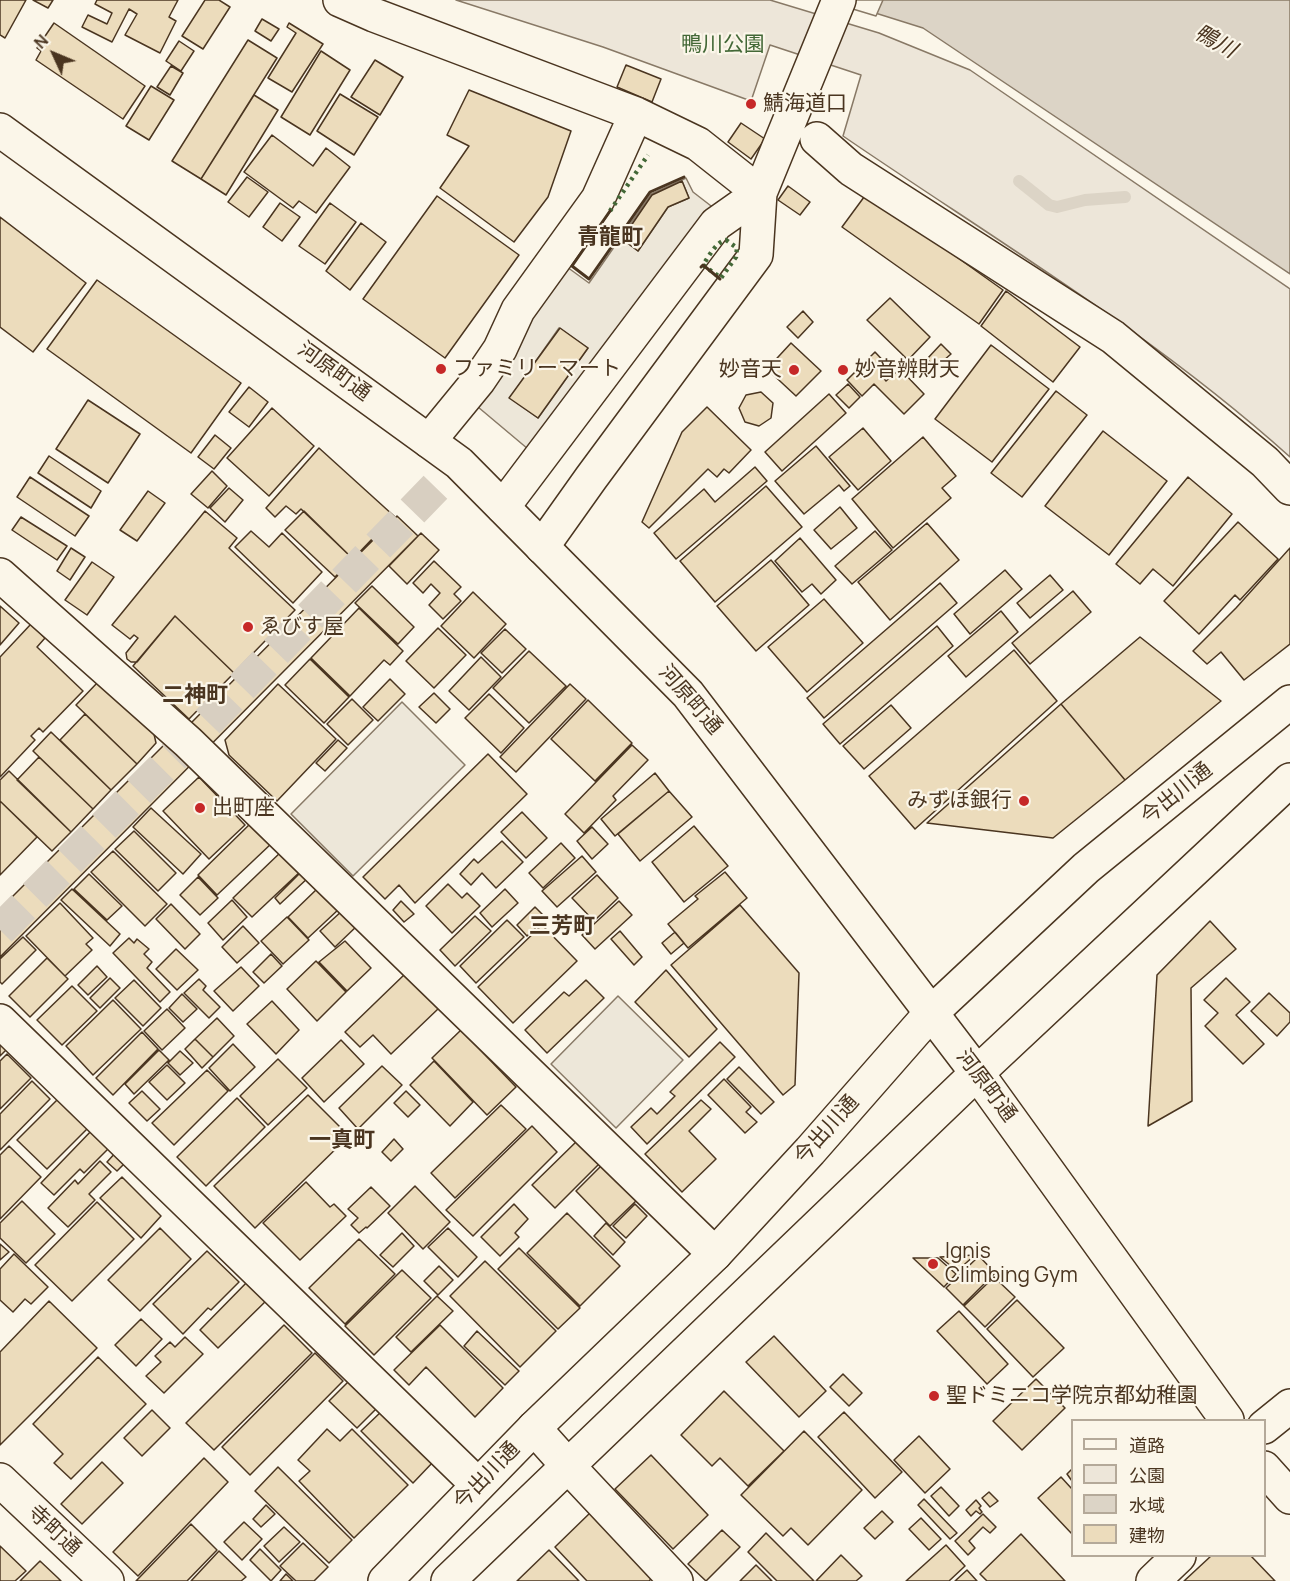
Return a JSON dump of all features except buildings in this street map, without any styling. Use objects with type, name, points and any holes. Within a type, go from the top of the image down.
[{"type":"street","points":[[340,0],[636,114],[698,144],[760,193]]},
{"type":"street","points":[[542,547],[756,255],[760,193],[838,0]]},
{"type":"street","points":[[429,441],[490,365],[519,310],[598,199],[636,114]]},
{"type":"street","name":"河原町通","points":[[0,129],[459,463],[688,694],[977,1073],[1226,1419]]},
{"type":"street","points":[[817,139],[851,169],[1113,337],[1265,462],[1290,488]]},
{"type":"street","points":[[503,507],[716,224],[760,193]]},
{"type":"street","points":[[0,575],[188,742],[715,1254]]},
{"type":"street","name":"今出川通","points":[[386,1581],[534,1428],[715,1254],[810,1151],[931,1013],[1086,868],[1290,702]]},
{"type":"street","points":[[448,1581],[977,1073],[1290,780]]},
{"type":"street","points":[[0,1021],[478,1485]]},
{"type":"street","points":[[1266,1424],[1290,1406]]},
{"type":"street","points":[[534,1428],[676,1581]]},
{"type":"street","points":[[1266,1472],[1290,1497]]},
{"type":"street","name":"寺町通","points":[[0,1480],[107,1581]]},
{"type":"street","points":[[1153,1581],[1178,1557]]},
{"type":"green space","name":"鴨川公園","points":[[456,0],[770,0],[879,33],[970,70],[1290,289],[1290,457],[1183,369],[1128,328],[843,136],[861,75],[770,45],[751,101],[603,47]]},
{"type":"shaded area","points":[[686,178],[693,192],[715,209],[528,449],[478,407],[477,401],[525,316],[567,267],[589,283],[651,194]],"holes":[[[682,181],[689,198],[668,207],[638,251],[622,239],[652,195]],[[559,328],[588,348],[538,418],[510,398]]]},
{"type":"shaded area","points":[[402,702],[465,765],[353,876],[291,814]]},
{"type":"shaded area","points":[[618,996],[683,1060],[616,1128],[551,1064]]},
{"type":"water","name":"鴨川","points":[[834,0],[1290,0],[1290,274],[923,28]]},
{"type":"pier","points":[[831,0],[883,0],[876,16],[833,3]]},
{"type":"waterway","points":[[1019,181],[1049,205],[1057,207],[1085,200],[1125,197]]},
{"type":"tunnel","points":[[0,930],[188,742],[459,463]]},
{"type":"hedge","points":[[610,211],[648,155]]},
{"type":"hedge","points":[[726,240],[737,248],[736,257],[721,278],[703,265],[716,246],[726,240]]},
{"type":"wall","points":[[610,211],[572,266],[589,279],[650,192],[684,177]]},
{"type":"wall","points":[[701,267],[703,265],[720,279]]},
{"type":"place","name":"鯖海道口","points":[[751,104]]},
{"type":"place","name":"ファミリーマート","points":[[441,369]]},
{"type":"place","name":"妙音天","points":[[794,370]]},
{"type":"place","name":"妙音辨財天","points":[[843,370]]},
{"type":"place","name":"ゑびす屋","points":[[248,627]]},
{"type":"place","name":"みずほ銀行","points":[[1024,801]]},
{"type":"place","name":"出町座","points":[[200,808]]},
{"type":"place","name":"Ignis Climbing Gym","points":[[933,1264]]},
{"type":"place","name":"聖ドミニコ学院京都幼稚園","points":[[934,1396]]},
{"type":"district","name":"青龍町","points":[[610,238]]},
{"type":"district","name":"二神町","points":[[195,696]]},
{"type":"district","name":"三芳町","points":[[562,927]]},
{"type":"district","name":"一真町","points":[[342,1141]]}]
